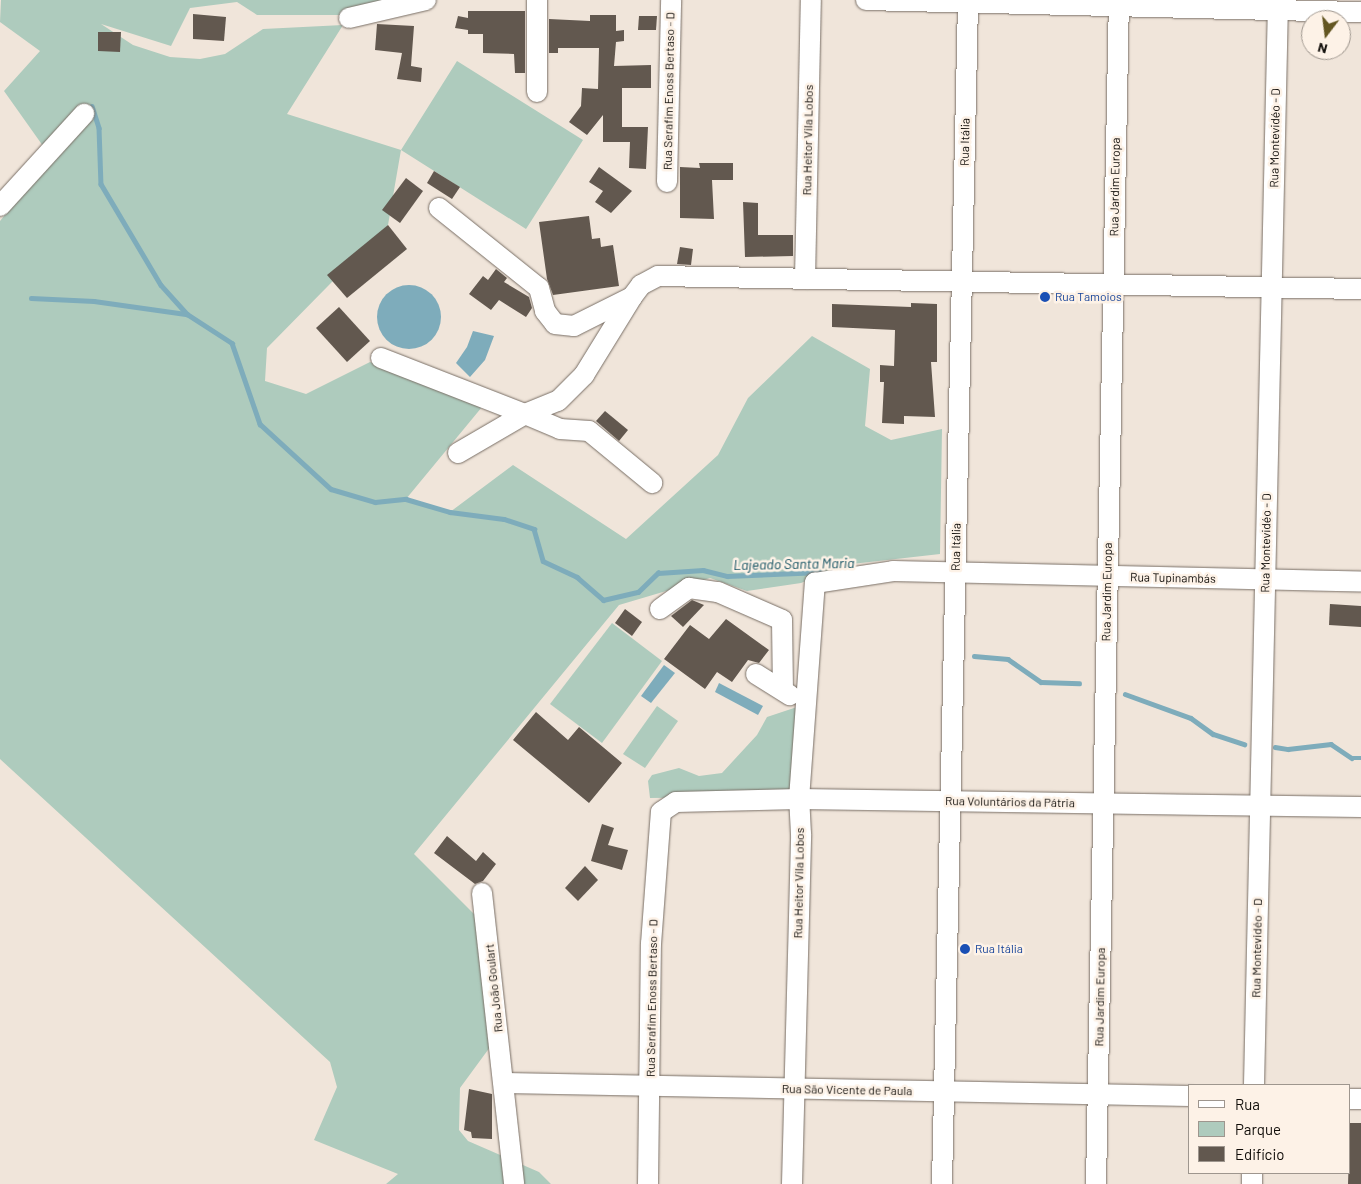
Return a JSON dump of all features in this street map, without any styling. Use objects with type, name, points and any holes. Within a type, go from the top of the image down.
[{"type":"street","points":[[349,18],[426,0]]},
{"type":"street","points":[[537,0],[537,92]]},
{"type":"street","name":"Rua Serafim Enoss Bertaso - D","points":[[667,182],[671,0]]},
{"type":"street","name":"Rua Heitor Vila Lobos","points":[[805,279],[811,0]]},
{"type":"street","points":[[866,0],[1278,5],[1361,12]]},
{"type":"street","name":"Rua Itália","points":[[942,1184],[968,1]]},
{"type":"street","name":"Rua Jardim Europa","points":[[1096,1184],[1118,3]]},
{"type":"street","name":"Rua Montevidéo - D","points":[[1254,1084],[1278,5]]},
{"type":"street","points":[[0,206],[84,114]]},
{"type":"street","points":[[439,208],[539,288],[545,311],[555,324],[574,326],[632,297]]},
{"type":"street","points":[[458,453],[525,414],[558,401],[584,375],[641,285],[658,276],[1361,289]]},
{"type":"street","points":[[381,358],[560,429],[589,431],[652,483]]},
{"type":"street","name":"Rua Tupinambás","points":[[815,583],[893,571],[1361,582]]},
{"type":"street","name":"Rua Heitor Vila Lobos","points":[[792,1184],[792,1089],[801,834],[799,799],[815,583]]},
{"type":"street","points":[[660,609],[689,588],[718,592],[782,620],[783,689]]},
{"type":"street","points":[[756,674],[806,702]]},
{"type":"street","name":"Rua Voluntários da Pátria","points":[[661,812],[676,802],[692,800],[799,799],[1361,808]]},
{"type":"street","name":"Rua Serafim Enoss Bertaso - D","points":[[648,1184],[651,944],[661,812]]},
{"type":"street","name":"Rua João Goulart","points":[[482,893],[505,1083],[514,1184]]},
{"type":"street","name":"Rua São Vicente de Paula","points":[[505,1083],[1188,1096]]},
{"type":"green space","points":[[1,0],[402,0],[345,15],[257,15],[237,2],[190,8],[171,46],[101,24],[133,45],[170,57],[200,59],[225,54],[263,29],[343,25],[287,114],[401,150],[388,225],[267,348],[265,381],[306,394],[370,362],[482,407],[406,499],[450,512],[513,465],[626,539],[718,455],[748,398],[812,336],[870,369],[865,426],[891,440],[942,429],[940,554],[843,565],[801,583],[747,591],[710,578],[619,605],[414,854],[476,916],[493,1043],[460,1088],[459,1130],[468,1141],[539,1172],[551,1184],[386,1184],[398,1174],[314,1140],[337,1087],[330,1062],[0,759],[0,221],[90,109],[43,146],[4,91],[40,51],[0,22]]},
{"type":"green space","points":[[457,61],[583,140],[526,229],[401,150]]},
{"type":"green space","points":[[612,623],[662,661],[602,743],[550,704]]},
{"type":"green space","points":[[657,706],[678,721],[645,768],[623,754]]},
{"type":"green space","points":[[800,706],[794,796],[650,798],[648,781],[652,775],[679,768],[699,776],[722,773],[757,735],[767,717]]},
{"type":"water","points":[[403,285],[415,285],[432,294],[439,305],[441,317],[439,329],[432,340],[415,349],[403,349],[391,344],[382,335],[377,323],[377,311],[382,299],[391,290]]},
{"type":"water","points":[[473,331],[494,336],[485,360],[470,377],[456,363],[467,347]]},
{"type":"water","points":[[664,665],[675,673],[651,703],[641,696]]},
{"type":"water","points":[[719,683],[763,706],[758,715],[715,692]]},
{"type":"building","points":[[468,11],[525,11],[525,73],[515,73],[514,54],[483,53],[483,34],[468,34],[468,30],[455,28],[458,16],[468,18]]},
{"type":"building","points":[[193,14],[226,17],[224,41],[193,39]]},
{"type":"building","points":[[590,15],[616,15],[616,31],[624,30],[624,41],[616,42],[614,66],[651,65],[651,88],[622,88],[622,127],[648,127],[646,169],[629,168],[630,142],[603,142],[603,115],[587,135],[569,122],[581,106],[582,88],[598,89],[599,48],[558,48],[558,53],[549,53],[549,19],[590,21]]},
{"type":"building","points":[[639,16],[657,16],[656,30],[638,30]]},
{"type":"building","points":[[377,24],[414,26],[411,66],[422,68],[421,82],[397,79],[402,53],[375,50]]},
{"type":"building","points":[[98,32],[121,32],[120,52],[98,51]]},
{"type":"building","points":[[699,163],[733,163],[733,180],[712,180],[714,219],[680,218],[680,167],[700,168]]},
{"type":"building","points":[[599,167],[632,191],[611,213],[595,202],[603,191],[589,182]]},
{"type":"building","points":[[434,171],[460,187],[452,199],[427,183]]},
{"type":"building","points":[[406,178],[423,191],[400,223],[382,210]]},
{"type":"building","points":[[743,202],[758,203],[758,235],[793,235],[793,256],[745,257]]},
{"type":"building","points":[[589,216],[592,239],[600,238],[601,247],[613,245],[619,286],[553,295],[547,279],[539,222]]},
{"type":"building","points":[[388,225],[407,249],[347,298],[327,275]]},
{"type":"building","points":[[680,247],[693,249],[691,265],[677,264]]},
{"type":"building","points":[[496,269],[507,278],[504,282],[529,297],[532,308],[526,317],[499,300],[491,310],[469,294],[483,276],[488,280]]},
{"type":"building","points":[[911,303],[937,304],[937,362],[931,362],[935,417],[904,416],[904,424],[882,423],[884,382],[880,382],[880,365],[894,366],[895,330],[832,327],[832,304],[911,307]]},
{"type":"building","points":[[339,307],[370,341],[347,362],[316,328]]},
{"type":"building","points":[[605,411],[628,430],[619,441],[596,421]]},
{"type":"building","points":[[692,600],[704,605],[683,627],[671,616]]},
{"type":"building","points":[[1330,604],[1361,606],[1361,627],[1329,625]]},
{"type":"building","points":[[625,609],[642,622],[632,636],[615,623]]},
{"type":"building","points":[[726,619],[769,650],[759,663],[748,660],[732,682],[717,672],[705,689],[664,659],[690,625],[709,639]]},
{"type":"building","points":[[536,712],[568,740],[579,727],[622,763],[589,803],[513,740]]},
{"type":"building","points":[[602,824],[614,828],[608,845],[628,850],[622,870],[591,861]]},
{"type":"building","points":[[447,836],[476,861],[483,852],[496,864],[483,881],[475,884],[434,853]]},
{"type":"building","points":[[585,866],[598,880],[578,901],[565,888]]},
{"type":"building","points":[[469,1089],[492,1094],[492,1139],[472,1138],[471,1132],[464,1130]]},
{"type":"building","points":[[1351,1123],[1361,1123],[1361,1184],[1348,1184],[1348,1174],[1351,1174]]},
{"type":"waterway","name":"Lajeado Santa Maria","points":[[92,106],[99,128],[101,184],[161,285],[187,314],[232,343],[260,424],[331,489],[375,502],[406,499],[450,512],[504,519],[534,529],[543,561],[577,577],[603,600],[638,592],[658,573],[703,570],[727,576],[821,572]]},
{"type":"waterway","points":[[31,298],[94,301],[187,314]]},
{"type":"waterway","name":"Lajeado Santa Maria","points":[[974,656],[1008,659],[1041,682],[1079,683]]},
{"type":"waterway","name":"Lajeado Santa Maria","points":[[1125,694],[1191,718],[1213,734],[1244,744]]},
{"type":"waterway","name":"Lajeado Santa Maria","points":[[1275,747],[1288,749],[1331,744],[1352,758],[1361,758]]},
{"type":"place","name":"Rua Tamoios","points":[[1045,297]]},
{"type":"place","name":"Rua Itália","points":[[965,949]]}]
